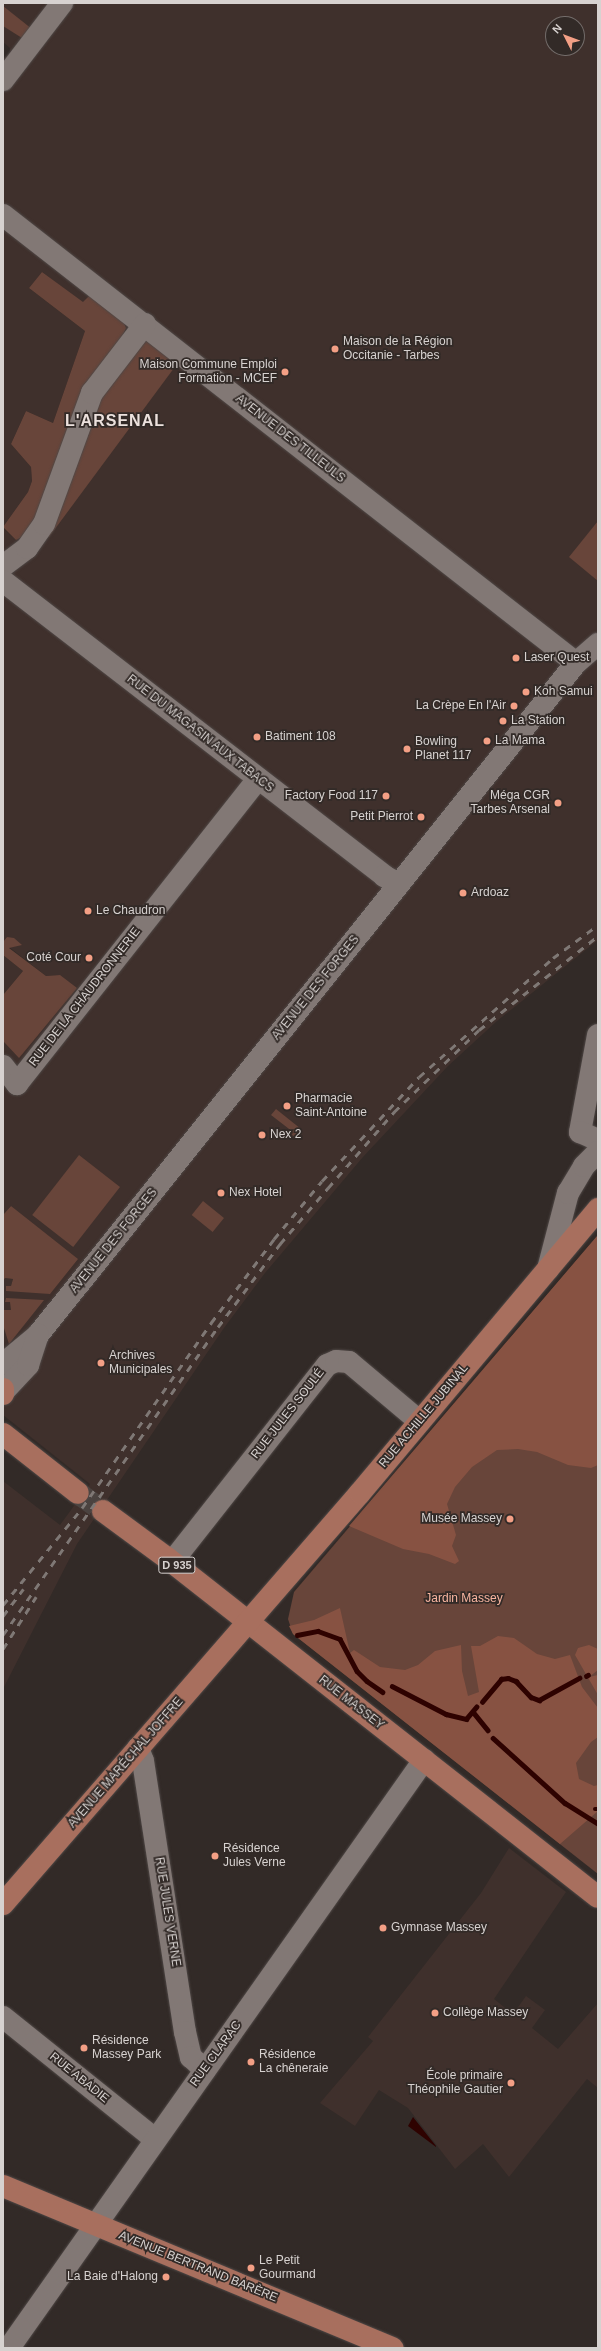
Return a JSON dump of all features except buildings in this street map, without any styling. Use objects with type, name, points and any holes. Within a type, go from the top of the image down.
[{"type":"main road","name":"RUE ACHILLE JUBINAL","points":[[248,1622],[598,1209]]},
{"type":"main road","points":[[3,1434],[78,1493]]},
{"type":"main road","name":"RUE MASSEY","points":[[103,1511],[248,1622],[598,1897]]},
{"type":"main road","name":"AVENUE MARÉCHAL JOFFRE","points":[[3,1904],[248,1622]]},
{"type":"main road","name":"AVENUE BERTRAND BARÈRE","points":[[3,2186],[393,2348]]},
{"type":"street","points":[[3,80],[62,3]]},
{"type":"street","name":"AVENUE DES TILLEULS","points":[[3,215],[145,324],[576,663]]},
{"type":"street","points":[[3,566],[27,548],[44,524],[92,393],[145,324]]},
{"type":"street","name":"RUE DU MAGASIN AUX TABACS","points":[[3,581],[384,876],[399,884]]},
{"type":"street","name":"AVENUE DES FORGES","points":[[3,1364],[38,1335],[576,663],[598,644]]},
{"type":"street","name":"RUE DE LA CHAUDRONNERIE","points":[[3,1066],[17,1084],[258,779]]},
{"type":"street","points":[[589,1136],[598,1035]]},
{"type":"street","points":[[548,1269],[568,1193],[584,1166],[598,1152]]},
{"type":"street","name":"AVENUE DES FORGES","points":[[3,1393],[28,1365],[38,1335]]},
{"type":"street","name":"RUE JULES SOULÉ","points":[[179,1553],[327,1365],[336,1361],[349,1362],[419,1421]]},
{"type":"street","name":"RUE JULES VERNE","points":[[138,1748],[143,1761],[190,2057],[205,2070]]},
{"type":"street","name":"RUE CLARAC","points":[[9,2348],[155,2139],[424,1760]]},
{"type":"street","name":"RUE ABADIE","points":[[3,2017],[155,2139]]},
{"type":"shaded area","points":[[3,3],[598,3],[598,940],[497,1021],[448,1066],[363,1157],[265,1273],[224,1328],[77,1544],[3,1689],[3,1481],[60,1525],[90,1484],[3,1415],[3,1281],[5,1278],[13,1279],[11,1286],[50,1294],[11,1206],[3,1215],[3,1041],[19,1057],[60,975],[46,976],[9,947],[7,937],[3,942],[3,528],[16,540],[76,413],[91,294],[83,303],[42,272],[29,288],[85,331],[53,423],[26,411],[11,444],[31,467],[32,481],[28,492],[3,527],[3,59],[10,52],[10,48],[3,42]]},
{"type":"shaded area","points":[[3,955],[23,971],[3,995]]},
{"type":"shaded area","points":[[598,1235],[598,1465],[591,1468],[568,1465],[537,1452],[518,1449],[497,1450],[472,1467],[455,1487],[447,1504],[456,1535],[452,1546],[459,1561],[455,1564],[429,1554],[403,1549],[349,1526]]},
{"type":"shaded area","points":[[340,1608],[350,1653],[354,1650],[380,1667],[405,1670],[418,1665],[435,1651],[461,1645],[462,1671],[468,1696],[479,1692],[471,1646],[480,1646],[498,1636],[514,1638],[537,1654],[555,1659],[570,1655],[582,1687],[598,1708],[598,1737],[591,1742],[576,1763],[579,1779],[594,1786],[598,1785],[598,1811],[560,1844],[293,1634],[289,1626],[314,1620]]},
{"type":"shaded area","points":[[589,1645],[598,1649],[598,1670],[589,1677],[598,1675],[598,1695],[575,1655],[578,1648]]},
{"type":"shaded area","name":"Collège Massey","points":[[509,1848],[566,1892],[494,1999],[513,2014],[526,1996],[545,2010],[532,2028],[558,2049],[598,2003],[598,2088],[587,2079],[509,2177],[483,2144],[455,2169],[408,2108],[379,2090],[355,2126],[320,2103],[373,2041],[368,2037],[481,1893]]},
{"type":"shaded area","points":[[413,2117],[436,2146],[436,2147],[408,2126]]},
{"type":"green space","points":[[3,6],[32,29],[22,38],[3,26]]},
{"type":"green space","points":[[42,272],[83,302],[91,294],[122,318],[126,328],[41,513],[24,536],[16,540],[3,527],[28,492],[32,481],[31,467],[11,444],[26,411],[53,423],[85,331],[29,288]]},
{"type":"green space","points":[[141,337],[177,364],[49,537],[44,535],[100,392]]},
{"type":"green space","points":[[598,521],[598,581],[569,557]]},
{"type":"green space","points":[[7,937],[14,938],[22,945],[9,948],[46,976],[60,975],[77,988],[19,1058],[3,1041],[3,995],[23,971],[3,955],[3,942]]},
{"type":"green space","points":[[276,1109],[301,1129],[296,1137],[292,1135],[293,1132],[271,1115]]},
{"type":"green space","points":[[79,1155],[120,1187],[73,1247],[32,1215]]},
{"type":"green space","points":[[203,1201],[224,1218],[213,1232],[192,1215]]},
{"type":"green space","points":[[11,1206],[78,1259],[50,1294],[6,1291],[6,1286],[11,1286],[13,1279],[5,1278],[3,1281],[3,1215]]},
{"type":"green space","name":"Jardin Massey","points":[[598,1235],[598,1874],[293,1634],[288,1619],[294,1592]]},
{"type":"green space","points":[[6,1298],[44,1300],[9,1344],[3,1325],[3,1310],[11,1310],[10,1302],[5,1302]]},
{"type":"waterway","points":[[297,1635],[318,1631],[340,1639],[357,1671],[367,1681],[383,1692]]},
{"type":"waterway","points":[[482,1702],[501,1679],[508,1678],[516,1681],[531,1697],[539,1700],[579,1678]]},
{"type":"waterway","points":[[392,1686],[446,1714],[466,1719],[476,1707]]},
{"type":"waterway","points":[[474,1713],[488,1730]]},
{"type":"waterway","points":[[493,1738],[565,1803],[598,1824]]},
{"type":"tunnel","points":[[78,1493],[103,1511]]},
{"type":"railway","points":[[3,1605],[82,1508],[211,1323],[274,1239],[322,1181],[419,1077],[553,958],[598,925]]},
{"type":"railway","points":[[3,1635],[218,1327],[280,1244],[394,1112],[479,1030],[598,936]]},
{"type":"railway","points":[[3,1616],[23,1589]]},
{"type":"railway","points":[[3,1649],[36,1597]]},
{"type":"place","name":"Maison de la Région Occitanie - Tarbes","points":[[335,349]]},
{"type":"place","name":"Maison Commune Emploi Formation - MCEF","points":[[285,372]]},
{"type":"place","name":"Laser Quest","points":[[516,658]]},
{"type":"place","name":"Koh Samui","points":[[526,692]]},
{"type":"place","name":"La Crèpe En l'Air","points":[[514,706]]},
{"type":"place","name":"La Station","points":[[503,721]]},
{"type":"place","name":"Batiment 108","points":[[257,737]]},
{"type":"place","name":"La Mama","points":[[487,741]]},
{"type":"place","name":"Bowling Planet 117","points":[[407,749]]},
{"type":"place","name":"Factory Food 117","points":[[386,796]]},
{"type":"place","name":"Méga CGR Tarbes Arsenal","points":[[558,803]]},
{"type":"place","name":"Petit Pierrot","points":[[421,817]]},
{"type":"place","name":"Ardoaz","points":[[463,893]]},
{"type":"place","name":"Le Chaudron","points":[[88,911]]},
{"type":"place","name":"Coté Cour","points":[[89,958]]},
{"type":"place","name":"Pharmacie Saint-Antoine","points":[[287,1106]]},
{"type":"place","name":"Nex 2","points":[[262,1135]]},
{"type":"place","name":"Nex Hotel","points":[[221,1193]]},
{"type":"place","name":"Archives Municipales","points":[[101,1363]]},
{"type":"place","name":"Musée Massey","points":[[510,1519]]},
{"type":"place","name":"Résidence Jules Verne","points":[[215,1856]]},
{"type":"place","name":"Gymnase Massey","points":[[383,1928]]},
{"type":"place","name":"Collège Massey","points":[[435,2013]]},
{"type":"place","name":"Résidence Massey Park","points":[[84,2048]]},
{"type":"place","name":"Résidence La chêneraie","points":[[251,2062]]},
{"type":"place","name":"École primaire Théophile Gautier","points":[[511,2083]]},
{"type":"place","name":"Le Petit Gourmand","points":[[251,2268]]},
{"type":"place","name":"La Baie d'Halong","points":[[166,2277]]},
{"type":"district","name":"L'ARSENAL","points":[[115,421]]}]
